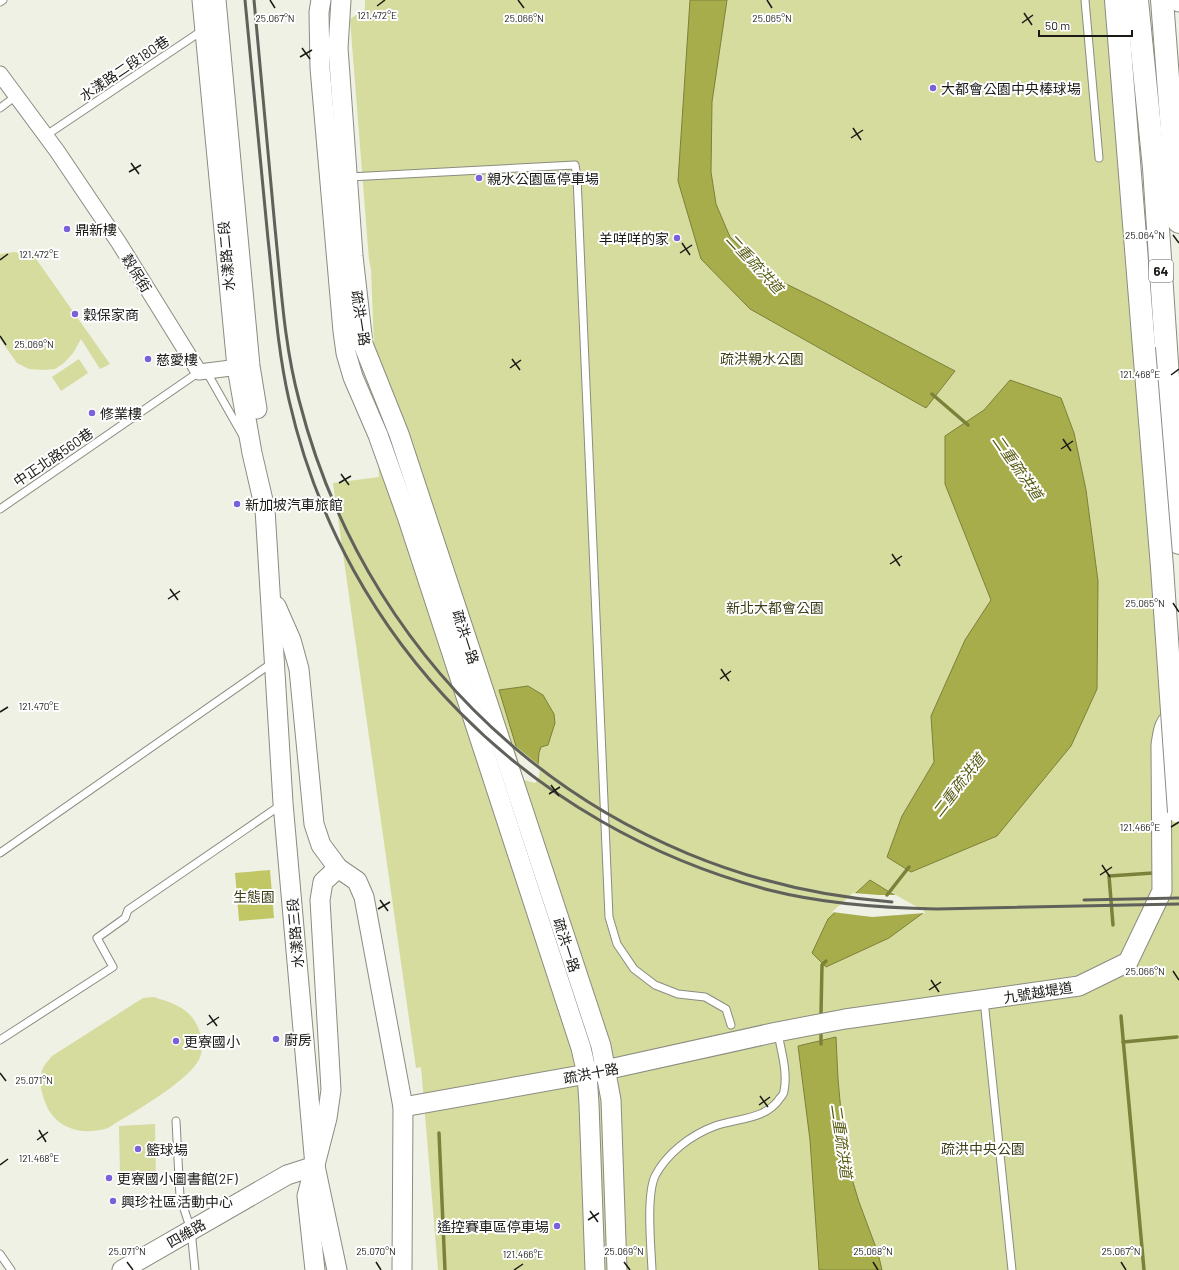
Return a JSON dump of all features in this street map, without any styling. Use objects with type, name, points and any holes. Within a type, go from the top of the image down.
[{"type":"highway","points":[[1116,0],[1162,567],[1179,812]]},
{"type":"highway","name":"64","points":[[1137,0],[1154,168],[1179,543]]},
{"type":"highway","points":[[1144,348],[1153,107],[1146,0]]},
{"type":"highway","points":[[1162,0],[1179,222]]},
{"type":"street","name":"水漾路二段","points":[[213,0],[212,26],[252,453],[265,509],[271,594]]},
{"type":"street","name":"疏洪一路","points":[[321,0],[319,12],[320,68],[346,353],[353,377],[378,434],[408,519],[579,1040],[587,1074],[595,1270]]},
{"type":"street","name":"疏洪一路","points":[[341,0],[338,48],[346,177],[363,344],[399,434],[601,1046],[611,1100],[617,1270]]},
{"type":"street","name":"穀保街","points":[[0,74],[119,243],[199,372]]},
{"type":"street","name":"水漾路二段","points":[[244,366],[270,492],[265,509]]},
{"type":"street","points":[[199,372],[244,366]]},
{"type":"street","points":[[271,594],[291,640],[299,669],[314,824],[321,845],[338,868],[357,882],[364,897],[404,1107],[402,1270]]},
{"type":"street","name":"水漾路三段","points":[[271,594],[283,803],[315,1166],[337,1270]]},
{"type":"street","name":"九號越堤道","points":[[777,1032],[845,1019],[1078,986],[1128,962],[1162,891],[1161,745],[1164,726],[1170,718],[1179,713]]},
{"type":"street","points":[[315,1270],[307,1196],[327,1118],[331,1090],[320,900],[323,882],[338,868]]},
{"type":"street","name":"疏洪十路","points":[[404,1107],[587,1074],[777,1032]]},
{"type":"street","name":"四維路","points":[[122,1270],[287,1175],[315,1166]]},
{"type":"lane","points":[[1085,0],[1099,158]]},
{"type":"lane","name":"水漾路二段180巷","points":[[45,136],[212,26]]},
{"type":"lane","points":[[0,108],[16,96]]},
{"type":"lane","points":[[346,177],[575,165],[578,177],[609,917],[617,944],[634,968],[655,985],[678,994],[705,997],[726,1009],[731,1025]]},
{"type":"lane","points":[[199,372],[209,376],[252,453]]},
{"type":"lane","name":"中正北路560巷","points":[[0,509],[199,372]]},
{"type":"lane","points":[[0,853],[275,661]]},
{"type":"lane","points":[[0,1040],[113,967],[97,938],[125,918],[128,910],[283,803]]},
{"type":"lane","points":[[984,1000],[1012,1270]]},
{"type":"lane","points":[[652,1270],[650,1203],[655,1177],[667,1157],[696,1136],[715,1126],[763,1114],[776,1104],[784,1092],[784,1072],[777,1032]]},
{"type":"lane","points":[[176,1121],[180,1197],[191,1230],[195,1270]]},
{"type":"lane","points":[[0,1254],[11,1270]]},
{"type":"green space","name":"疏洪親水公園","points":[[365,0],[1115,0],[1179,773],[1179,1270],[438,1270],[421,1067],[416,1068],[333,483],[379,477],[371,269],[369,260],[350,19],[365,9]]},
{"type":"green space","points":[[14,252],[34,256],[110,364],[100,369],[81,339],[73,353],[64,363],[55,369],[29,369],[17,363],[0,339],[0,254]]},
{"type":"green space","points":[[79,359],[88,373],[61,391],[52,377]]},
{"type":"green space","name":"生態園","points":[[270,870],[274,918],[239,921],[235,873]]},
{"type":"green space","points":[[154,997],[176,1005],[193,1018],[200,1033],[202,1042],[201,1054],[195,1066],[173,1086],[159,1096],[108,1128],[87,1131],[77,1130],[59,1122],[47,1107],[40,1082],[43,1068],[52,1056],[143,998]]},
{"type":"green space","name":"籃球場","points":[[155,1124],[156,1185],[129,1186],[120,1173],[119,1126]]},
{"type":"water","points":[[690,0],[727,0],[712,102],[711,172],[716,204],[730,237],[770,276],[955,371],[926,408],[750,309],[701,259],[678,181]]},
{"type":"water","points":[[1010,380],[1061,398],[1074,433],[1086,490],[1098,581],[1097,689],[1071,746],[997,836],[911,872],[887,857],[902,816],[934,762],[931,716],[965,640],[991,600],[945,484],[945,436],[984,410]]},
{"type":"water","points":[[528,686],[543,695],[554,714],[555,723],[548,745],[541,747],[537,776],[526,779],[499,690]]},
{"type":"water","points":[[870,880],[923,913],[889,938],[826,967],[812,953],[828,919]]},
{"type":"water","points":[[836,1037],[845,1156],[859,1202],[878,1253],[882,1270],[819,1270],[810,1140],[798,1046]]},
{"type":"pier","points":[[514,745],[540,766],[539,777],[535,783],[524,780]]},
{"type":"pier","points":[[853,893],[896,895],[925,913],[872,917],[832,912]]},
{"type":"waterway","name":"二重疏洪道","points":[[932,394],[968,425]]},
{"type":"waterway","name":"二重疏洪道","points":[[887,895],[909,867]]},
{"type":"waterway","points":[[1113,925],[1109,876],[1153,873]]},
{"type":"waterway","name":"二重疏洪道","points":[[821,1013],[822,965],[826,961]]},
{"type":"waterway","points":[[1121,1016],[1144,1270]]},
{"type":"waterway","name":"二重疏洪道","points":[[821,1035],[821,1044]]},
{"type":"waterway","points":[[1123,1042],[1177,1037]]},
{"type":"waterway","points":[[439,1133],[445,1270]]},
{"type":"railway","points":[[245,0],[274,300],[289,400],[316,488],[354,570],[402,645],[460,712],[527,771],[601,821],[682,861],[769,890],[831,902],[873,906],[937,909],[1179,904]]},
{"type":"railway","points":[[254,0],[281,293],[286,336],[294,379],[299,400],[333,501],[381,593],[442,676],[514,747],[597,807],[688,854],[787,886],[892,902]]},
{"type":"railway","points":[[1084,900],[1179,898]]},
{"type":"place","name":"大都會公園中央棒球場","points":[[933,88]]},
{"type":"place","name":"親水公園區停車場","points":[[479,178]]},
{"type":"place","name":"鼎新樓","points":[[67,229]]},
{"type":"place","name":"羊咩咩的家","points":[[677,238]]},
{"type":"place","name":"穀保家商","points":[[75,314]]},
{"type":"place","name":"慈愛樓","points":[[148,359]]},
{"type":"place","name":"修業樓","points":[[92,413]]},
{"type":"place","name":"新加坡汽車旅館","points":[[237,504]]},
{"type":"place","name":"廚房","points":[[276,1039]]},
{"type":"place","name":"更寮國小","points":[[176,1041]]},
{"type":"place","name":"籃球場","points":[[138,1149]]},
{"type":"place","name":"更寮國小圖書館(2F)","points":[[109,1178]]},
{"type":"place","name":"興珍社區活動中心","points":[[113,1201]]},
{"type":"place","name":"遙控賽車區停車場","points":[[557,1226]]},
{"type":"park label","name":"新北大都會公園","points":[[775,607]]},
{"type":"park label","name":"疏洪中央公園","points":[[983,1148]]}]
